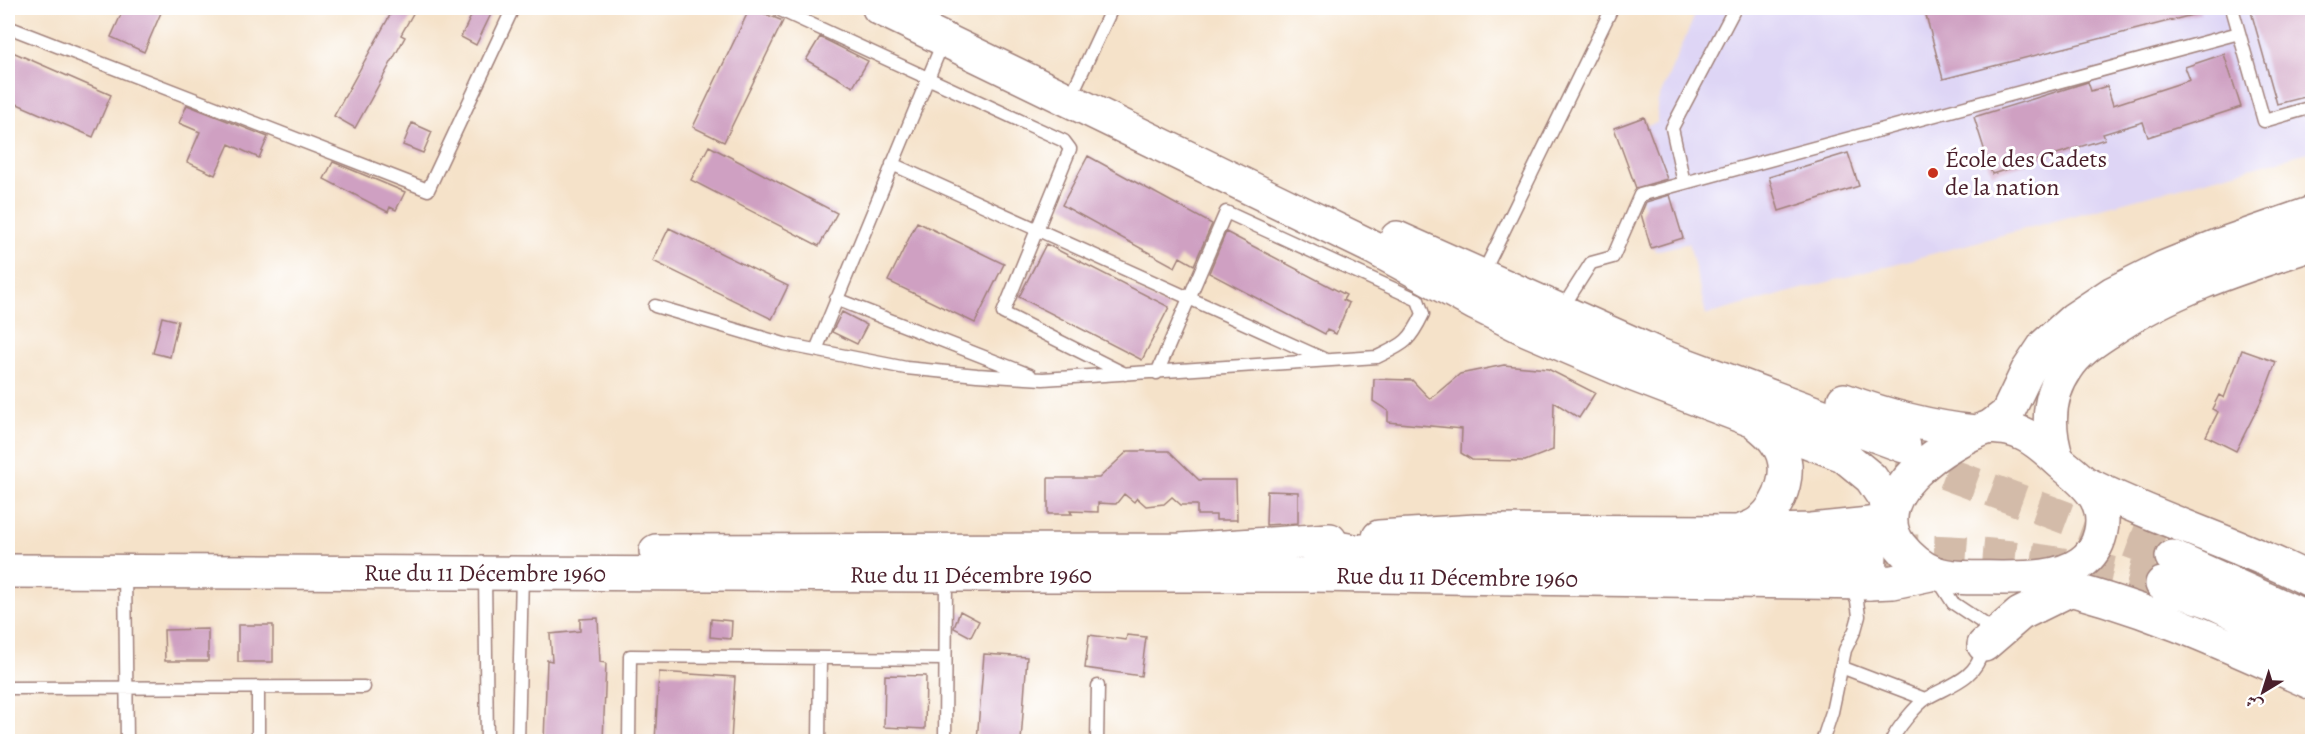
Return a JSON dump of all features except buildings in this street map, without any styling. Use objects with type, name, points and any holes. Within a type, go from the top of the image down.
[{"type":"main road","points":[[879,8],[1370,234],[1425,252],[1659,355],[1901,451]]},
{"type":"main road","points":[[910,8],[1076,85],[1370,234],[1476,304],[1537,334],[1629,373],[1843,455],[1871,478],[1893,537],[1918,564],[1935,573],[1950,577],[2024,578],[2069,571],[2084,561],[2101,535],[2103,524],[2097,498],[2057,459],[2024,434],[2005,428],[1983,430],[1925,425],[1877,412],[1598,309],[1489,261],[1434,240],[1370,234]]},
{"type":"main road","points":[[1855,571],[1900,489],[1913,474],[1941,451],[1983,430],[2007,414],[2027,372],[2045,345],[2074,319],[2113,293],[2163,268],[2220,245],[2313,213]]},
{"type":"main road","points":[[2057,459],[2050,427],[2050,411],[2059,380],[2078,354],[2116,327],[2178,292],[2313,244]]},
{"type":"main road","points":[[1739,532],[1759,523],[1771,511],[1784,485],[1783,456],[1777,442],[1755,420]]},
{"type":"main road","points":[[2081,481],[2116,499],[2277,563],[2313,581]]},
{"type":"main road","name":"Rue du 11 Décembre 1960","points":[[8,553],[1180,550],[1476,531],[1811,530],[1884,518]]},
{"type":"main road","points":[[1302,542],[1337,550],[1855,571],[1893,582],[1935,573]]},
{"type":"main road","name":"Rue du 11 Décembre 1960","points":[[8,571],[1311,575],[1333,567],[1368,561],[1855,571]]},
{"type":"main road","points":[[2166,570],[2232,566],[2313,602]]},
{"type":"main road","points":[[2166,570],[2313,620]]},
{"type":"main road","points":[[2166,570],[2215,603],[2313,649]]},
{"type":"main road","points":[[2166,570],[2214,616],[2313,661]]},
{"type":"main road","points":[[2024,578],[2116,602],[2183,625],[2313,683]]},
{"type":"main road","points":[[1984,645],[2020,614],[2071,589]]},
{"type":"lane","points":[[8,27],[428,190],[513,8]]},
{"type":"lane","points":[[776,8],[1064,141],[1070,149],[1002,313],[1126,374]]},
{"type":"lane","points":[[1076,85],[1113,8]]},
{"type":"lane","points":[[1489,261],[1612,8]]},
{"type":"lane","points":[[1684,183],[1672,128],[1736,8]]},
{"type":"lane","points":[[2232,8],[2264,121],[2313,107]]},
{"type":"lane","points":[[1570,296],[1591,262],[1613,257],[1640,195],[2239,33]]},
{"type":"lane","points":[[816,350],[945,38]]},
{"type":"lane","points":[[892,164],[1327,361]]},
{"type":"lane","points":[[655,306],[784,344],[906,368],[1043,379],[1157,373],[1377,357],[1407,342],[1423,315],[1418,300],[1226,212],[1157,373]]},
{"type":"lane","points":[[836,299],[1043,379]]},
{"type":"lane","points":[[125,571],[127,741]]},
{"type":"lane","points":[[1822,741],[1832,712],[1841,667],[1859,616],[1855,571]]},
{"type":"lane","points":[[485,573],[487,741]]},
{"type":"lane","points":[[518,741],[522,573]]},
{"type":"lane","points":[[1891,741],[1894,734],[1924,699],[1960,681],[1972,672],[1980,659],[1984,645],[1986,634],[1983,623],[1953,603],[1935,573]]},
{"type":"lane","points":[[945,741],[946,575]]},
{"type":"lane","points":[[629,741],[630,656],[945,659]]},
{"type":"lane","points":[[819,659],[819,741]]},
{"type":"lane","points":[[1841,667],[1924,699]]},
{"type":"lane","points":[[1096,741],[1098,686]]},
{"type":"lane","points":[[258,687],[258,741]]},
{"type":"lane","points":[[8,688],[364,687]]},
{"type":"shaded area","name":"École des Cadets de la nation","points":[[1698,8],[2312,8],[2312,151],[1706,315],[1689,243],[1655,251],[1624,132],[1657,123],[1657,103]]},
{"type":"tunnel","points":[[1899,456],[2172,557]]},
{"type":"tunnel","points":[[1885,551],[1955,552],[2025,558],[2094,569],[2162,584]]},
{"type":"place","name":"École des Cadets de la nation","points":[[1933,173]]}]
